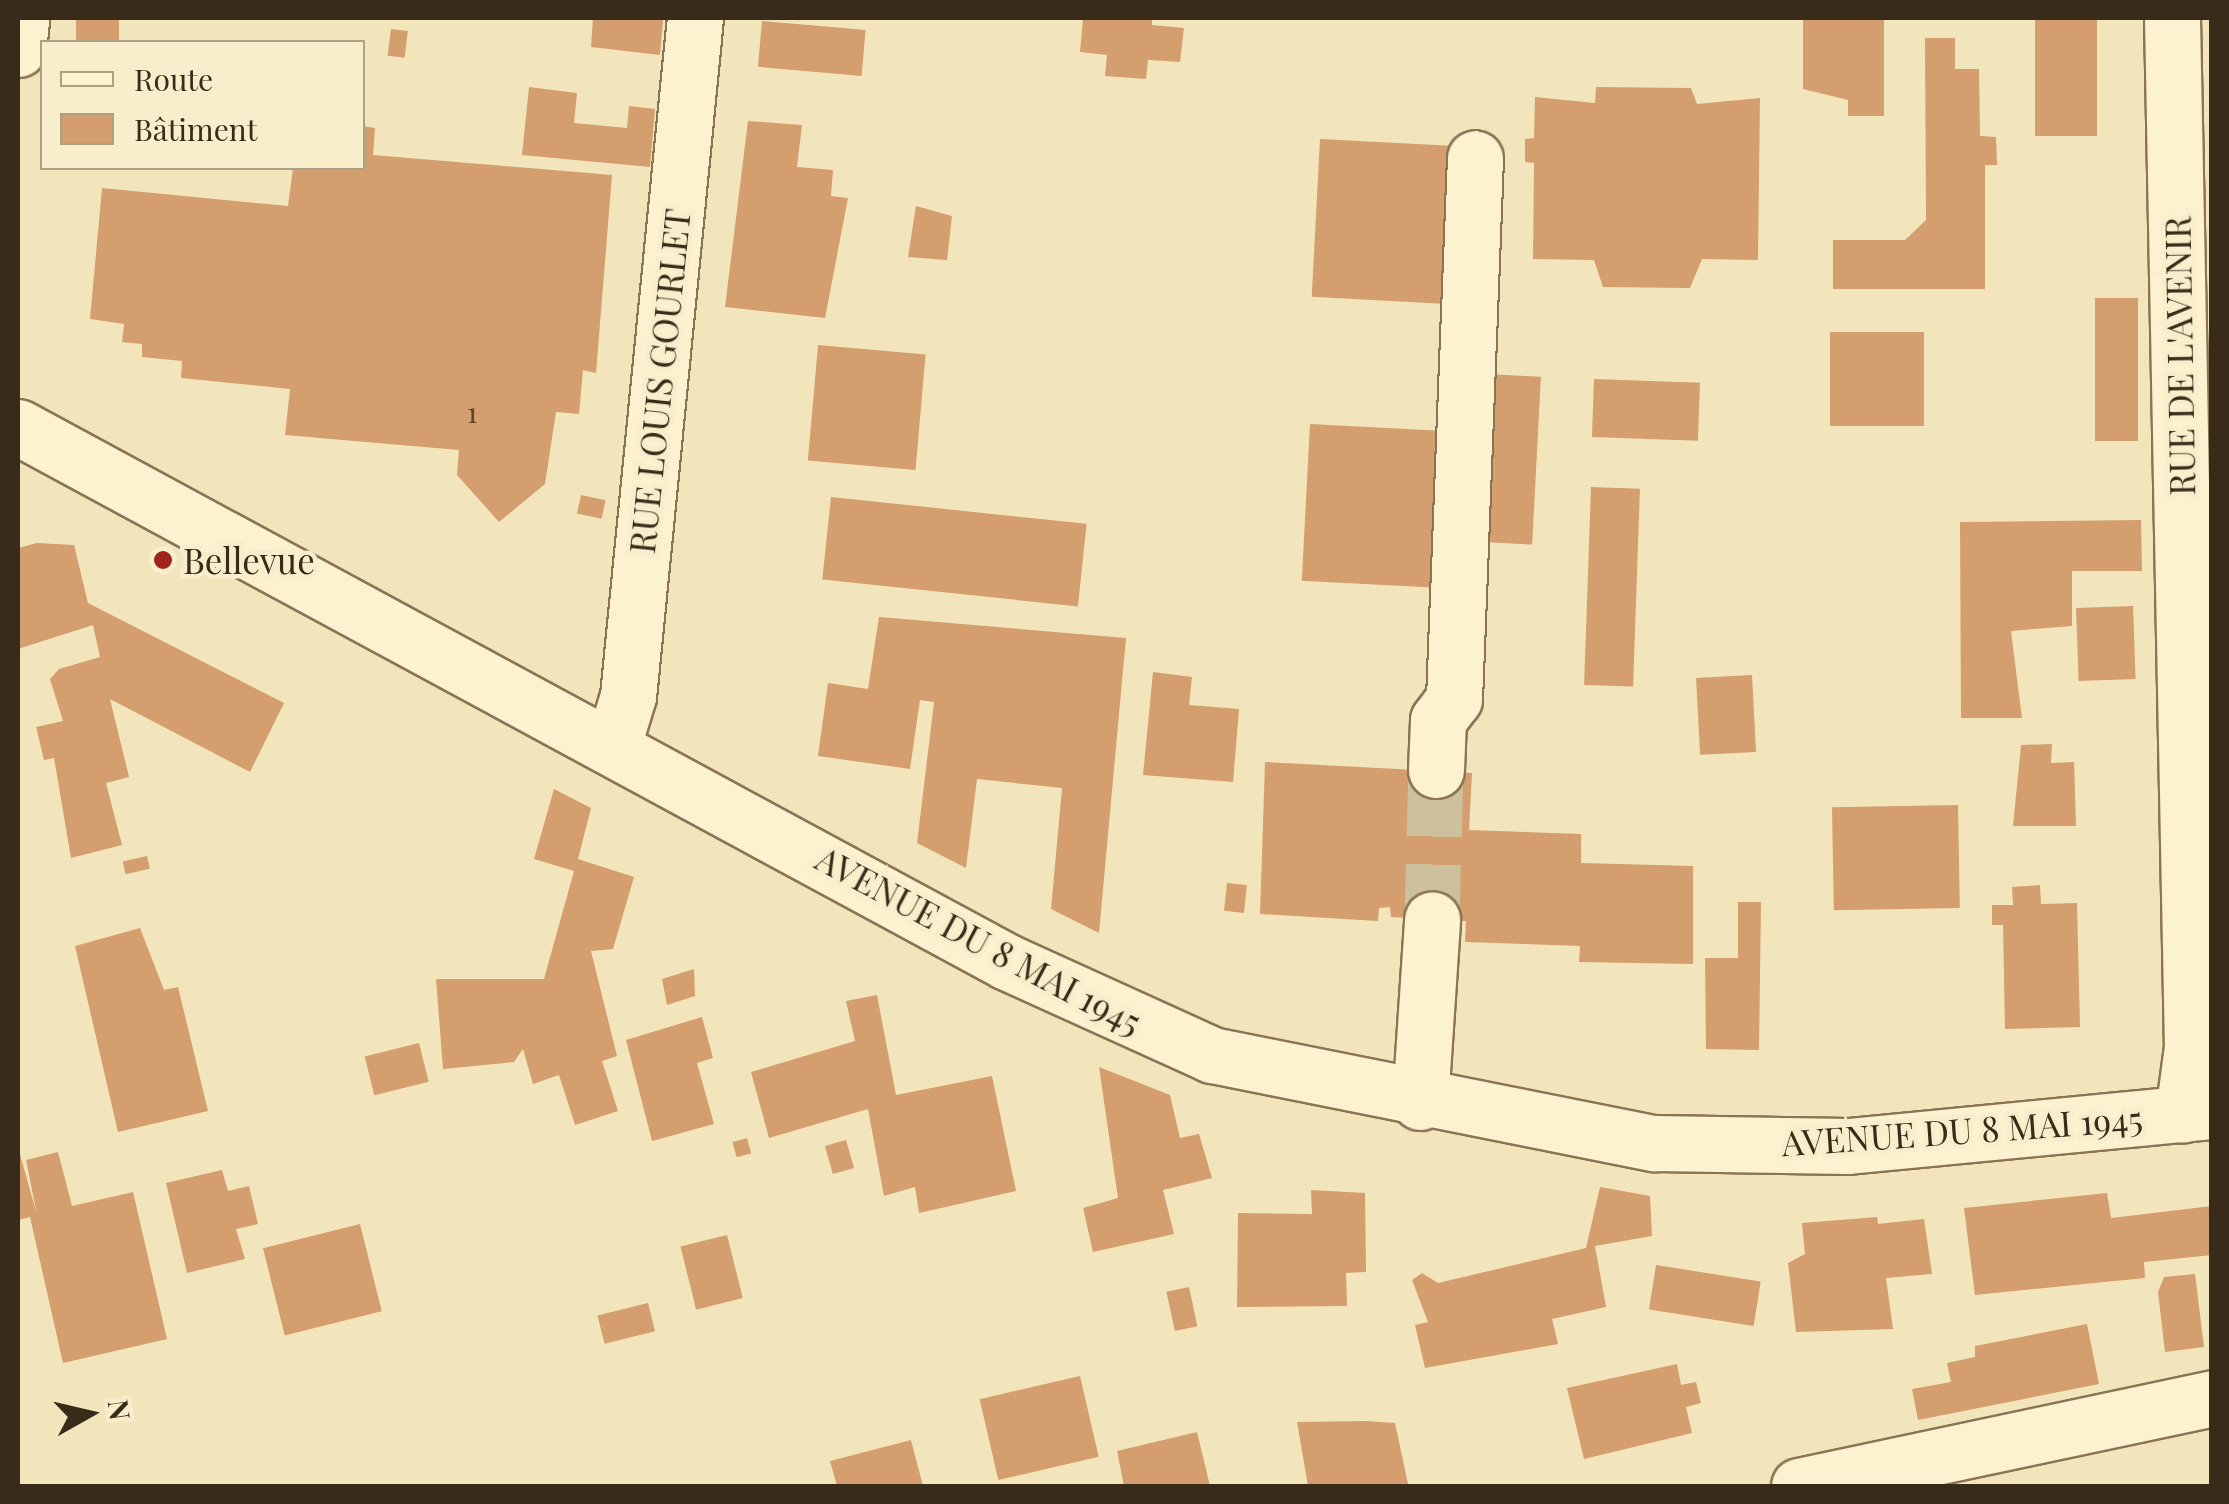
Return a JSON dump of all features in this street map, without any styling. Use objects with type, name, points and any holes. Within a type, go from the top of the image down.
[{"type":"street","points":[[18,49],[21,18]]},
{"type":"street","name":"RUE LOUIS GOURLET","points":[[614,742],[628,696],[695,18]]},
{"type":"street","name":"RUE DE L'AVENIR","points":[[2172,18],[2192,1048],[2197,1112]]},
{"type":"street","points":[[1436,770],[1438,720],[1454,698],[1476,158]]},
{"type":"street","name":"AVENUE DU 8 MAI 1945","points":[[30,452],[614,742],[1135,1028],[1212,1055],[1420,1102],[1654,1143],[1848,1146],[2197,1112]]},
{"type":"street","points":[[1420,1102],[1432,919]]},
{"type":"street","points":[[1799,1486],[2212,1398]]},
{"type":"building","points":[[76,18],[119,18],[119,40],[76,40]]},
{"type":"building","points":[[593,18],[663,20],[660,55],[591,47]]},
{"type":"building","points":[[1083,18],[1152,18],[1152,25],[1184,28],[1180,62],[1148,60],[1146,79],[1105,76],[1107,55],[1080,52]]},
{"type":"building","points":[[1803,18],[1884,18],[1884,116],[1848,116],[1848,100],[1803,89]]},
{"type":"building","points":[[2035,18],[2097,18],[2097,136],[2035,136]]},
{"type":"building","points":[[762,21],[866,30],[862,76],[758,67]]},
{"type":"building","points":[[391,29],[408,31],[405,58],[388,56]]},
{"type":"building","points":[[1925,38],[1955,38],[1955,69],[1979,69],[1980,136],[1996,137],[1997,165],[1985,165],[1985,289],[1833,289],[1833,240],[1905,240],[1926,220]]},
{"type":"building","points":[[529,87],[577,93],[574,123],[627,128],[629,106],[655,109],[650,167],[522,155]]},
{"type":"building","points":[[1596,87],[1691,88],[1697,104],[1760,98],[1758,260],[1702,259],[1690,288],[1603,287],[1594,260],[1533,259],[1534,163],[1525,162],[1525,139],[1534,138],[1535,97],[1595,103]]},
{"type":"building","points":[[748,121],[802,125],[797,167],[833,170],[831,196],[848,198],[825,318],[725,307]]},
{"type":"building","points":[[365,126],[375,128],[373,155],[612,175],[596,373],[583,370],[579,414],[556,412],[545,484],[499,522],[457,475],[459,450],[285,435],[290,389],[181,378],[182,361],[142,357],[142,344],[122,342],[124,324],[90,319],[102,188],[288,206],[293,170],[365,170]]},
{"type":"building","points":[[1320,139],[1451,146],[1443,304],[1312,297]]},
{"type":"building","points":[[916,206],[952,216],[947,260],[908,257]]},
{"type":"building","points":[[2095,298],[2138,298],[2138,441],[2095,441]]},
{"type":"building","points":[[1830,332],[1924,332],[1924,426],[1830,426]]},
{"type":"building","points":[[818,345],[926,354],[915,470],[808,461]]},
{"type":"building","points":[[1487,374],[1541,377],[1532,545],[1478,542]]},
{"type":"building","points":[[1594,379],[1700,383],[1698,441],[1592,437]]},
{"type":"building","points":[[1310,424],[1440,431],[1432,588],[1302,581]]},
{"type":"building","points":[[1591,487],[1640,489],[1633,687],[1584,685]]},
{"type":"building","points":[[581,495],[605,500],[602,519],[577,514]]},
{"type":"building","points":[[831,497],[1087,524],[1078,606],[822,580]]},
{"type":"building","points":[[2141,520],[2142,571],[2072,571],[2072,626],[2011,631],[2022,718],[1961,718],[1960,522]]},
{"type":"building","points":[[37,543],[74,545],[88,603],[284,703],[250,772],[110,699],[129,777],[106,783],[122,845],[71,858],[54,758],[44,760],[36,727],[63,721],[50,679],[59,669],[100,657],[93,625],[18,649],[18,548]]},
{"type":"building","points":[[2133,606],[2136,679],[2079,681],[2076,608]]},
{"type":"building","points":[[879,617],[1126,638],[1099,933],[1051,909],[1062,788],[977,779],[966,868],[917,843],[934,702],[920,700],[910,769],[818,756],[828,683],[868,689]]},
{"type":"building","points":[[1153,672],[1192,677],[1189,705],[1239,709],[1233,782],[1143,775]]},
{"type":"building","points":[[1752,675],[1756,752],[1700,755],[1696,678]]},
{"type":"building","points":[[2052,744],[2051,763],[2074,762],[2076,826],[2013,826],[2021,745]]},
{"type":"building","points":[[1265,762],[1472,773],[1469,830],[1581,834],[1581,863],[1693,866],[1693,964],[1579,962],[1580,946],[1465,942],[1466,921],[1391,917],[1390,907],[1379,908],[1378,921],[1260,914]]},
{"type":"building","points":[[554,789],[591,808],[578,859],[634,877],[613,949],[591,951],[617,1056],[602,1061],[618,1111],[575,1125],[559,1075],[533,1084],[523,1049],[514,1062],[443,1069],[436,979],[544,979],[574,871],[534,859]]},
{"type":"building","points":[[1958,805],[1960,908],[1834,910],[1832,807]]},
{"type":"building","points":[[147,856],[150,869],[126,874],[123,862]]},
{"type":"building","points":[[1227,883],[1247,885],[1244,913],[1224,911]]},
{"type":"building","points":[[2040,885],[2041,904],[2077,903],[2080,1027],[2005,1029],[2003,925],[1992,925],[1992,905],[2013,905],[2012,887]]},
{"type":"building","points":[[1738,902],[1761,902],[1759,1050],[1706,1049],[1705,958],[1738,958]]},
{"type":"building","points":[[140,928],[164,990],[178,987],[208,1111],[118,1132],[75,946]]},
{"type":"building","points":[[694,969],[695,996],[667,1005],[662,979]]},
{"type":"building","points":[[877,995],[896,1095],[992,1076],[1016,1191],[919,1213],[915,1187],[884,1196],[868,1109],[769,1138],[751,1072],[855,1041],[846,1001]]},
{"type":"building","points":[[702,1017],[713,1058],[697,1063],[714,1124],[652,1141],[626,1040]]},
{"type":"building","points":[[419,1043],[429,1082],[374,1095],[365,1057]]},
{"type":"building","points":[[1099,1067],[1170,1095],[1180,1138],[1199,1134],[1212,1178],[1163,1190],[1174,1234],[1093,1252],[1083,1208],[1118,1198]]},
{"type":"building","points":[[747,1138],[751,1153],[737,1157],[733,1142]]},
{"type":"building","points":[[846,1140],[854,1168],[833,1174],[825,1146]]},
{"type":"building","points":[[18,1147],[37,1215],[26,1160],[58,1152],[72,1206],[133,1192],[167,1339],[63,1363],[30,1217],[18,1220]]},
{"type":"building","points":[[222,1170],[228,1191],[249,1186],[258,1224],[236,1229],[245,1259],[187,1273],[166,1183]]},
{"type":"building","points":[[1600,1187],[1650,1196],[1652,1236],[1595,1246],[1606,1307],[1552,1319],[1558,1344],[1425,1368],[1415,1325],[1428,1322],[1412,1280],[1422,1273],[1438,1283],[1586,1248]]},
{"type":"building","points":[[1311,1190],[1365,1193],[1366,1272],[1346,1273],[1347,1306],[1237,1307],[1238,1213],[1312,1214]]},
{"type":"building","points":[[2107,1193],[2111,1218],[2212,1206],[2212,1255],[2144,1262],[2145,1278],[1975,1295],[1964,1208]]},
{"type":"building","points":[[1877,1217],[1878,1224],[1924,1219],[1932,1274],[1886,1278],[1893,1329],[1796,1332],[1788,1263],[1805,1254],[1802,1223]]},
{"type":"building","points":[[360,1224],[382,1311],[285,1336],[263,1248]]},
{"type":"building","points":[[727,1235],[743,1298],[696,1310],[680,1247]]},
{"type":"building","points":[[1656,1265],[1761,1282],[1754,1326],[1649,1309]]},
{"type":"building","points":[[2195,1274],[2204,1347],[2165,1352],[2158,1292],[2164,1277]]},
{"type":"building","points":[[1189,1287],[1197,1326],[1175,1331],[1167,1292]]},
{"type":"building","points":[[648,1303],[655,1331],[605,1344],[598,1316]]},
{"type":"building","points":[[2087,1324],[2099,1384],[1918,1420],[1912,1389],[1951,1382],[1947,1363],[1975,1357],[1975,1346]]},
{"type":"building","points":[[1677,1364],[1681,1385],[1696,1382],[1701,1403],[1686,1407],[1692,1433],[1584,1459],[1567,1388]]},
{"type":"building","points":[[1080,1376],[1099,1457],[998,1480],[980,1399]]},
{"type":"building","points":[[1297,1422],[1395,1423],[1408,1484],[1308,1486]]},
{"type":"building","points":[[1197,1432],[1210,1486],[1124,1486],[1117,1451]]},
{"type":"building","points":[[911,1440],[923,1486],[837,1486],[830,1461]]},
{"type":"tunnel","points":[[1432,919],[1436,770]]},
{"type":"place","name":"Bellevue","points":[[163,560]]}]
